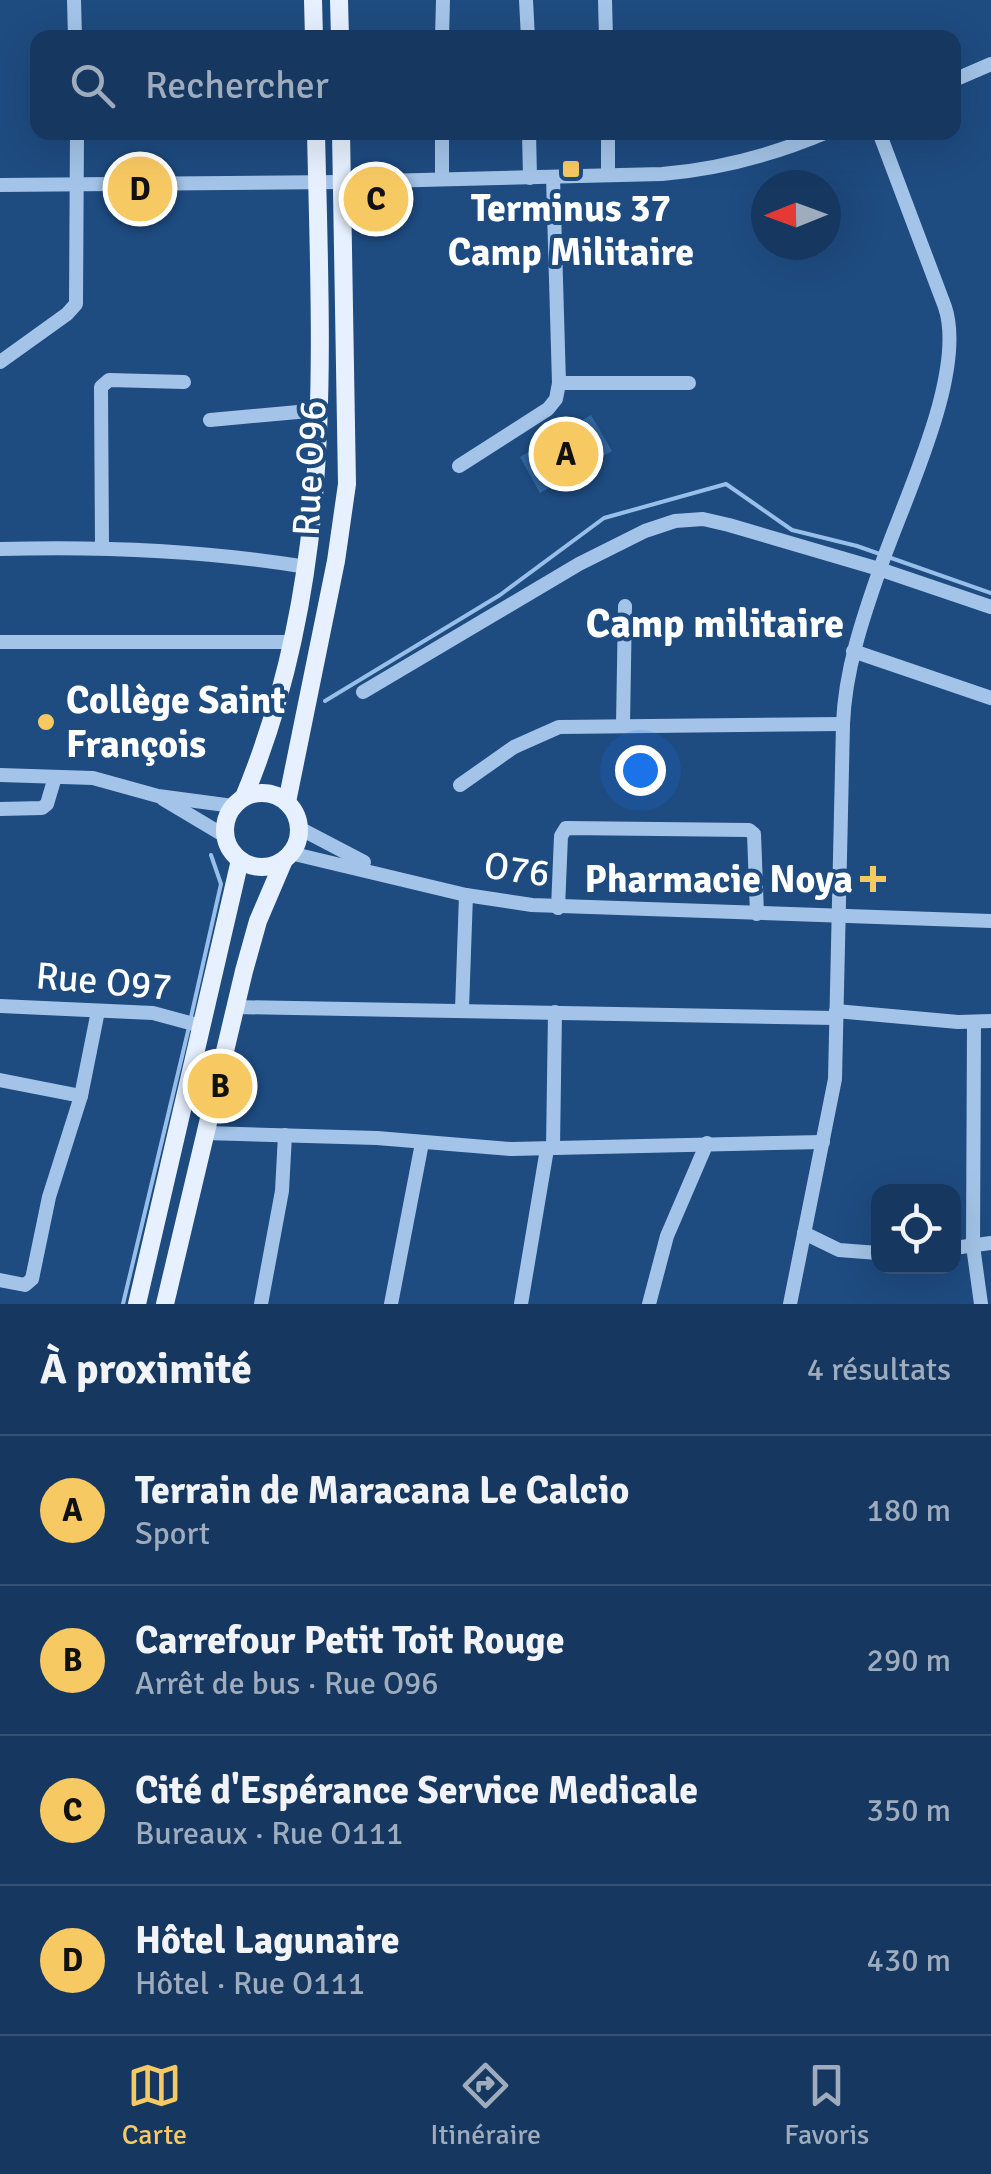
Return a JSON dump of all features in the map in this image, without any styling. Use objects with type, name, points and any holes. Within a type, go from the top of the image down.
[{"type":"main road","points":[[313,0],[314,30]]},
{"type":"main road","points":[[339,0],[340,30]]},
{"type":"main road","name":"Rue O96","points":[[239,801],[265,748],[293,642],[318,482],[316,140]]},
{"type":"main road","name":"Rue O96","points":[[286,802],[336,561],[346,484],[341,140]]},
{"type":"main road","points":[[166,1304],[258,921],[287,856],[299,828],[286,802],[262,792],[239,801],[226,820],[225,836],[233,854],[258,867],[287,856]]},
{"type":"main road","points":[[137,1304],[228,927],[240,860]]},
{"type":"street","points":[[74,0],[75,30]]},
{"type":"street","points":[[442,30],[443,0]]},
{"type":"street","points":[[526,0],[528,30]]},
{"type":"street","points":[[605,0],[606,30]]},
{"type":"street","points":[[961,77],[991,64]]},
{"type":"street","points":[[0,362],[76,304],[78,140]]},
{"type":"street","points":[[442,140],[442,178]]},
{"type":"street","points":[[529,140],[530,178]]},
{"type":"street","points":[[608,140],[608,176]]},
{"type":"street","points":[[0,185],[342,182],[699,171],[734,164],[804,140]]},
{"type":"street","points":[[790,1304],[834,1090],[843,724],[853,651],[937,410],[948,354],[950,320],[881,140]]},
{"type":"street","points":[[459,466],[548,409],[556,399],[559,383],[553,177]]},
{"type":"street","points":[[102,546],[101,387],[110,380],[184,382]]},
{"type":"street","points":[[559,383],[689,383]]},
{"type":"street","points":[[210,420],[320,410]]},
{"type":"street","points":[[363,692],[579,564],[675,521],[703,520],[729,525],[880,569],[991,607]]},
{"type":"street","points":[[0,549],[102,546],[230,556],[307,567]]},
{"type":"street","points":[[623,725],[626,606]]},
{"type":"street","points":[[0,642],[293,642]]},
{"type":"street","points":[[853,651],[991,698]]},
{"type":"street","points":[[460,785],[514,748],[559,728],[843,724]]},
{"type":"street","points":[[0,775],[54,776],[115,783],[158,796],[239,801]]},
{"type":"street","points":[[0,808],[42,808],[47,804],[54,776]]},
{"type":"street","points":[[158,796],[225,836]]},
{"type":"street","points":[[299,828],[396,877]]},
{"type":"street","points":[[558,908],[562,836],[566,828],[750,830],[754,834],[757,914]]},
{"type":"street","points":[[287,856],[396,877]]},
{"type":"street","name":"O76","points":[[396,877],[466,895],[558,908],[991,920]]},
{"type":"street","points":[[462,1009],[466,895]]},
{"type":"street","name":"Rue O97","points":[[0,1006],[154,1012],[202,1026]]},
{"type":"street","points":[[235,1008],[835,1014],[991,1021]]},
{"type":"street","points":[[0,1280],[25,1285],[32,1280],[49,1197],[81,1096],[98,1011]]},
{"type":"street","points":[[521,1304],[550,1148],[555,1012]]},
{"type":"street","points":[[974,1022],[973,1246],[981,1304]]},
{"type":"street","points":[[0,1080],[81,1096]]},
{"type":"street","points":[[205,1133],[550,1148],[823,1142]]},
{"type":"street","points":[[261,1304],[282,1190],[284,1135]]},
{"type":"street","points":[[391,1304],[422,1143]]},
{"type":"street","points":[[648,1304],[667,1236],[707,1143]]},
{"type":"street","points":[[804,1233],[839,1250],[871,1252]]},
{"type":"street","points":[[961,1247],[991,1243]]},
{"type":"shaded area","points":[[591,415],[612,451],[540,493],[520,457]]},
{"type":"waterway","points":[[325,701],[500,595],[604,518],[726,484],[792,530],[857,546],[991,593]]},
{"type":"waterway","points":[[191,1017],[221,884],[211,855]]},
{"type":"waterway","points":[[123,1304],[189,1027]]},
{"type":"place","name":"Terminus 37 Camp Militaire","points":[[571,169]]},
{"type":"place","name":"Hôtel Lagunaire","points":[[140,189]]},
{"type":"place","name":"Cité d'Espérance Service Medicale","points":[[376,199]]},
{"type":"place","name":"Terrain de Maracana Le Calcio","points":[[566,454]]},
{"type":"place","name":"Collège Saint François","points":[[46,722]]},
{"type":"place","name":"Pharmacie Noya","points":[[873,879]]},
{"type":"place","name":"Carrefour Petit Toit Rouge","points":[[220,1086]]},
{"type":"district","name":"Camp militaire","points":[[715,623]]}]
